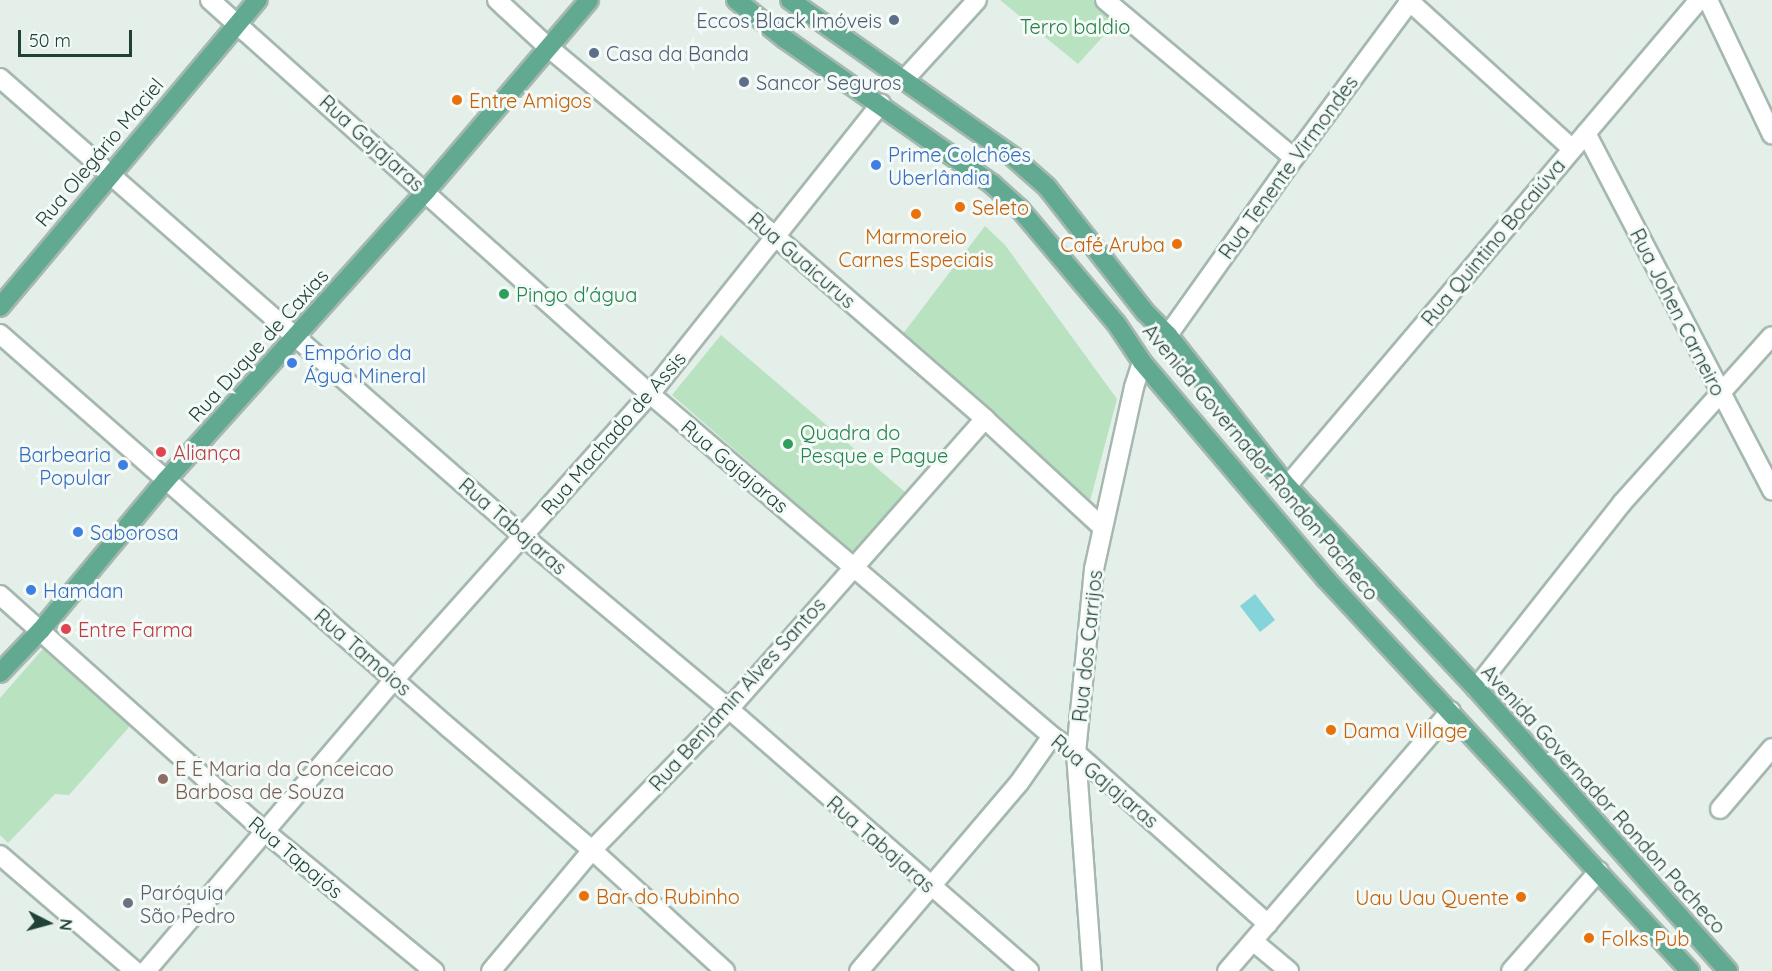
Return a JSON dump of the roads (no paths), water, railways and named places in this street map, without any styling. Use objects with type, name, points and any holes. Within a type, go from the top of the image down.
[{"type":"main road","name":"Rua Olegário Maciel","points":[[0,307],[110,173],[258,0]]},
{"type":"main road","name":"Rua Duque de Caxias","points":[[0,672],[41,630],[166,480],[298,337],[426,191],[589,0]]},
{"type":"main road","name":"Avenida Governador Rondon Pacheco","points":[[736,0],[785,39],[881,104],[1011,200],[1116,323],[1142,362],[1326,579],[1690,971]]},
{"type":"main road","name":"Avenida Governador Rondon Pacheco","points":[[790,0],[1038,177],[1145,312],[1168,335],[1287,486],[1476,688],[1728,971]]},
{"type":"street","name":"Rua Gajajaras","points":[[210,0],[426,191],[650,394],[1052,736],[1076,753],[1268,924]]},
{"type":"street","name":"Rua Guaicurus","points":[[497,0],[548,48],[776,237],[985,419],[1102,527]]},
{"type":"street","points":[[904,80],[977,0]]},
{"type":"street","points":[[1105,0],[1294,158]]},
{"type":"street","points":[[1410,0],[1571,148]]},
{"type":"street","name":"Rua Tenente Virmondes","points":[[1168,335],[1410,0]]},
{"type":"street","name":"Rua Quintino Bocaiúva","points":[[1287,486],[1495,242],[1571,148],[1699,0]]},
{"type":"street","points":[[1708,0],[1772,135]]},
{"type":"street","name":"Rua Tabajaras","points":[[0,78],[524,537],[729,710],[1029,971]]},
{"type":"street","name":"Rua Machado de Assis","points":[[146,971],[263,830],[394,680],[650,394],[881,104]]},
{"type":"street","name":"Rua Johen Carneiro","points":[[1586,133],[1772,490]]},
{"type":"street","name":"Rua Tamoios","points":[[0,334],[394,680],[592,850],[725,971]]},
{"type":"street","points":[[1476,688],[1622,503],[1772,336]]},
{"type":"street","name":"Rua dos Carrijos","points":[[1092,971],[1076,753],[1094,569],[1142,362]]},
{"type":"street","name":"Rua Benjamin Alves Santos","points":[[491,971],[592,850],[729,710],[985,419]]},
{"type":"street","name":"Rua Tapajós","points":[[0,596],[41,630],[263,830],[434,971]]},
{"type":"street","points":[[1227,971],[1451,711]]},
{"type":"street","points":[[859,971],[1019,783],[1052,736]]},
{"type":"street","points":[[1720,809],[1772,748]]},
{"type":"street","points":[[0,855],[135,971]]},
{"type":"street","points":[[1511,971],[1599,871]]},
{"type":"street","points":[[1253,941],[1289,971]]},
{"type":"water","points":[[1255,594],[1275,620],[1260,632],[1240,606]]},
{"type":"place","name":"Eccos Black Imóveis","points":[[894,20]]},
{"type":"place","name":"Casa da Banda","points":[[594,53]]},
{"type":"place","name":"Sancor Seguros","points":[[744,82]]},
{"type":"place","name":"Entre Amigos","points":[[457,100]]},
{"type":"place","name":"Prime Colchões Uberlândia","points":[[876,165]]},
{"type":"place","name":"Seleto","points":[[960,207]]},
{"type":"place","name":"Marmoreio Carnes Especiais","points":[[916,214]]},
{"type":"place","name":"Café Aruba","points":[[1177,244]]},
{"type":"place","name":"Pingo d'água","points":[[504,294]]},
{"type":"place","name":"Empório da Água Mineral","points":[[292,363]]},
{"type":"place","name":"Quadra do Pesque e Pague","points":[[788,444]]},
{"type":"place","name":"Aliança","points":[[161,452]]},
{"type":"place","name":"Barbearia Popular","points":[[123,465]]},
{"type":"place","name":"Saborosa","points":[[78,532]]},
{"type":"place","name":"Hamdan","points":[[31,590]]},
{"type":"place","name":"Entre Farma","points":[[66,629]]},
{"type":"place","name":"Dama Village","points":[[1331,730]]},
{"type":"place","name":"E E Maria da Conceicao Barbosa de Souza","points":[[163,779]]},
{"type":"place","name":"Bar do Rubinho","points":[[584,896]]},
{"type":"place","name":"Uau Uau Quente","points":[[1521,897]]},
{"type":"place","name":"Paróquia São Pedro","points":[[128,903]]},
{"type":"place","name":"Folks Pub","points":[[1589,938]]},
{"type":"park label","name":"Terro baldio","points":[[1075,26]]}]
